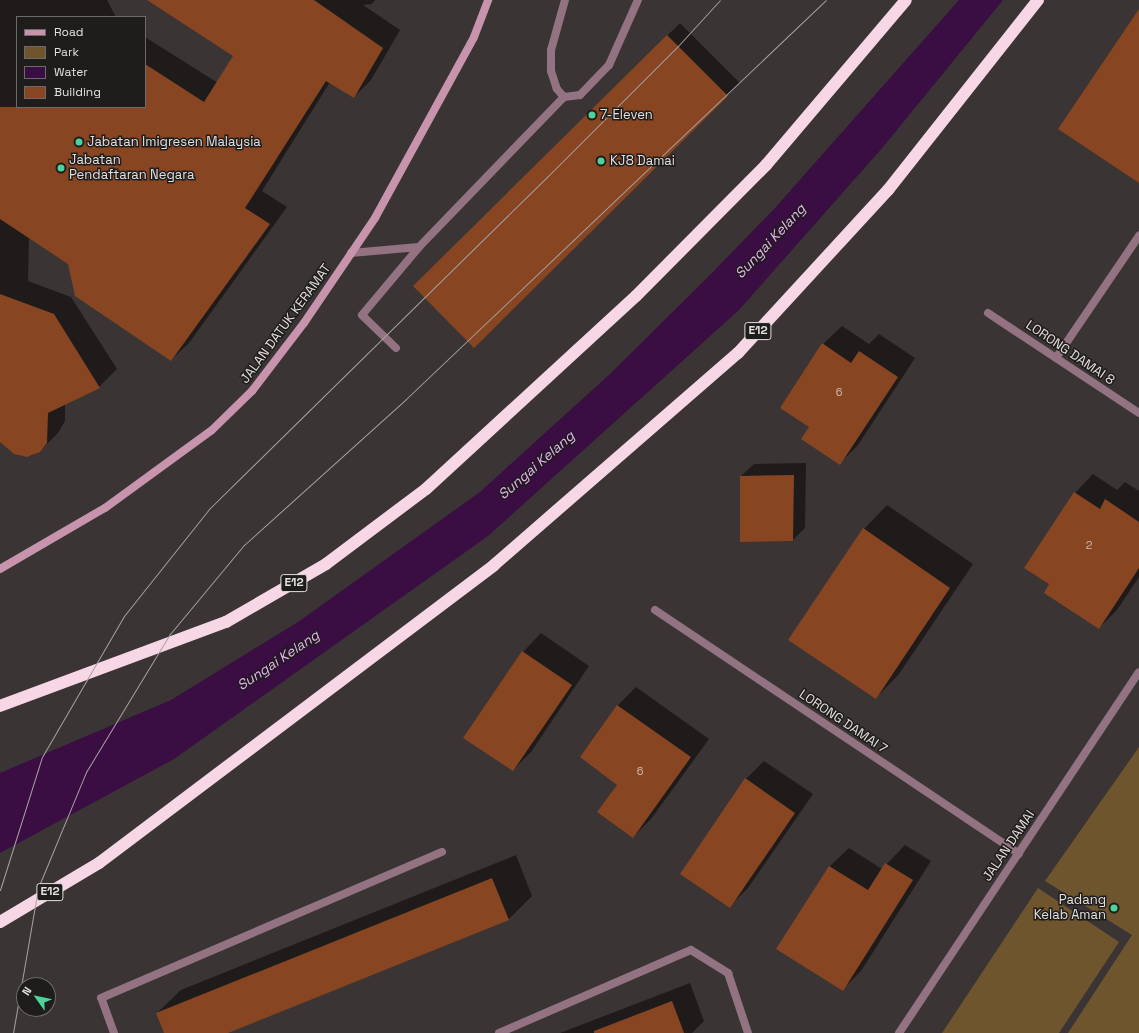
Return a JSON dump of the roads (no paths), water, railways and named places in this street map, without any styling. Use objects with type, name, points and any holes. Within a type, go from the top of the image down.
[{"type":"highway","name":"E12","points":[[0,706],[226,622],[326,564],[426,489],[636,296],[766,165],[906,0]]},
{"type":"highway","name":"E12","points":[[0,922],[100,863],[494,565],[738,353],[888,190],[1038,0]]},
{"type":"street","name":"JALAN DATUK KERAMAT","points":[[0,569],[105,508],[212,430],[252,391],[304,323],[375,218],[474,37],[488,0]]},
{"type":"street","points":[[564,98],[557,89],[551,71],[551,50],[565,0]]},
{"type":"street","points":[[396,348],[362,315],[419,247],[564,98],[580,95],[609,65],[638,0]]},
{"type":"street","points":[[1056,358],[1139,236]]},
{"type":"street","points":[[351,253],[419,247]]},
{"type":"street","name":"LORONG DAMAI 8","points":[[988,313],[1139,413]]},
{"type":"street","name":"LORONG DAMAI 7","points":[[655,610],[1019,854]]},
{"type":"street","name":"JALAN DAMAI","points":[[899,1033],[1139,672]]},
{"type":"street","points":[[114,1033],[101,998],[442,852]]},
{"type":"street","points":[[499,1033],[691,950],[728,974],[748,1033]]},
{"type":"water","name":"Sungai Kelang","points":[[959,0],[1003,0],[883,147],[739,310],[488,536],[174,759],[0,853],[0,773],[171,700],[298,622],[480,492],[610,374],[708,277],[775,208]]},
{"type":"tram line","points":[[0,890],[42,757],[124,616],[210,508],[548,176],[678,46],[720,0]]},
{"type":"tram line","points":[[13,1033],[38,888],[86,772],[170,634],[244,545],[406,399],[826,0]]},
{"type":"place","name":"7-Eleven","points":[[592,115]]},
{"type":"place","name":"Jabatan Imigresen Malaysia","points":[[79,142]]},
{"type":"place","name":"KJ8 Damai","points":[[601,161]]},
{"type":"place","name":"Jabatan Pendaftaran Negara","points":[[61,168]]},
{"type":"place","name":"Padang Kelab Aman","points":[[1114,908]]}]
